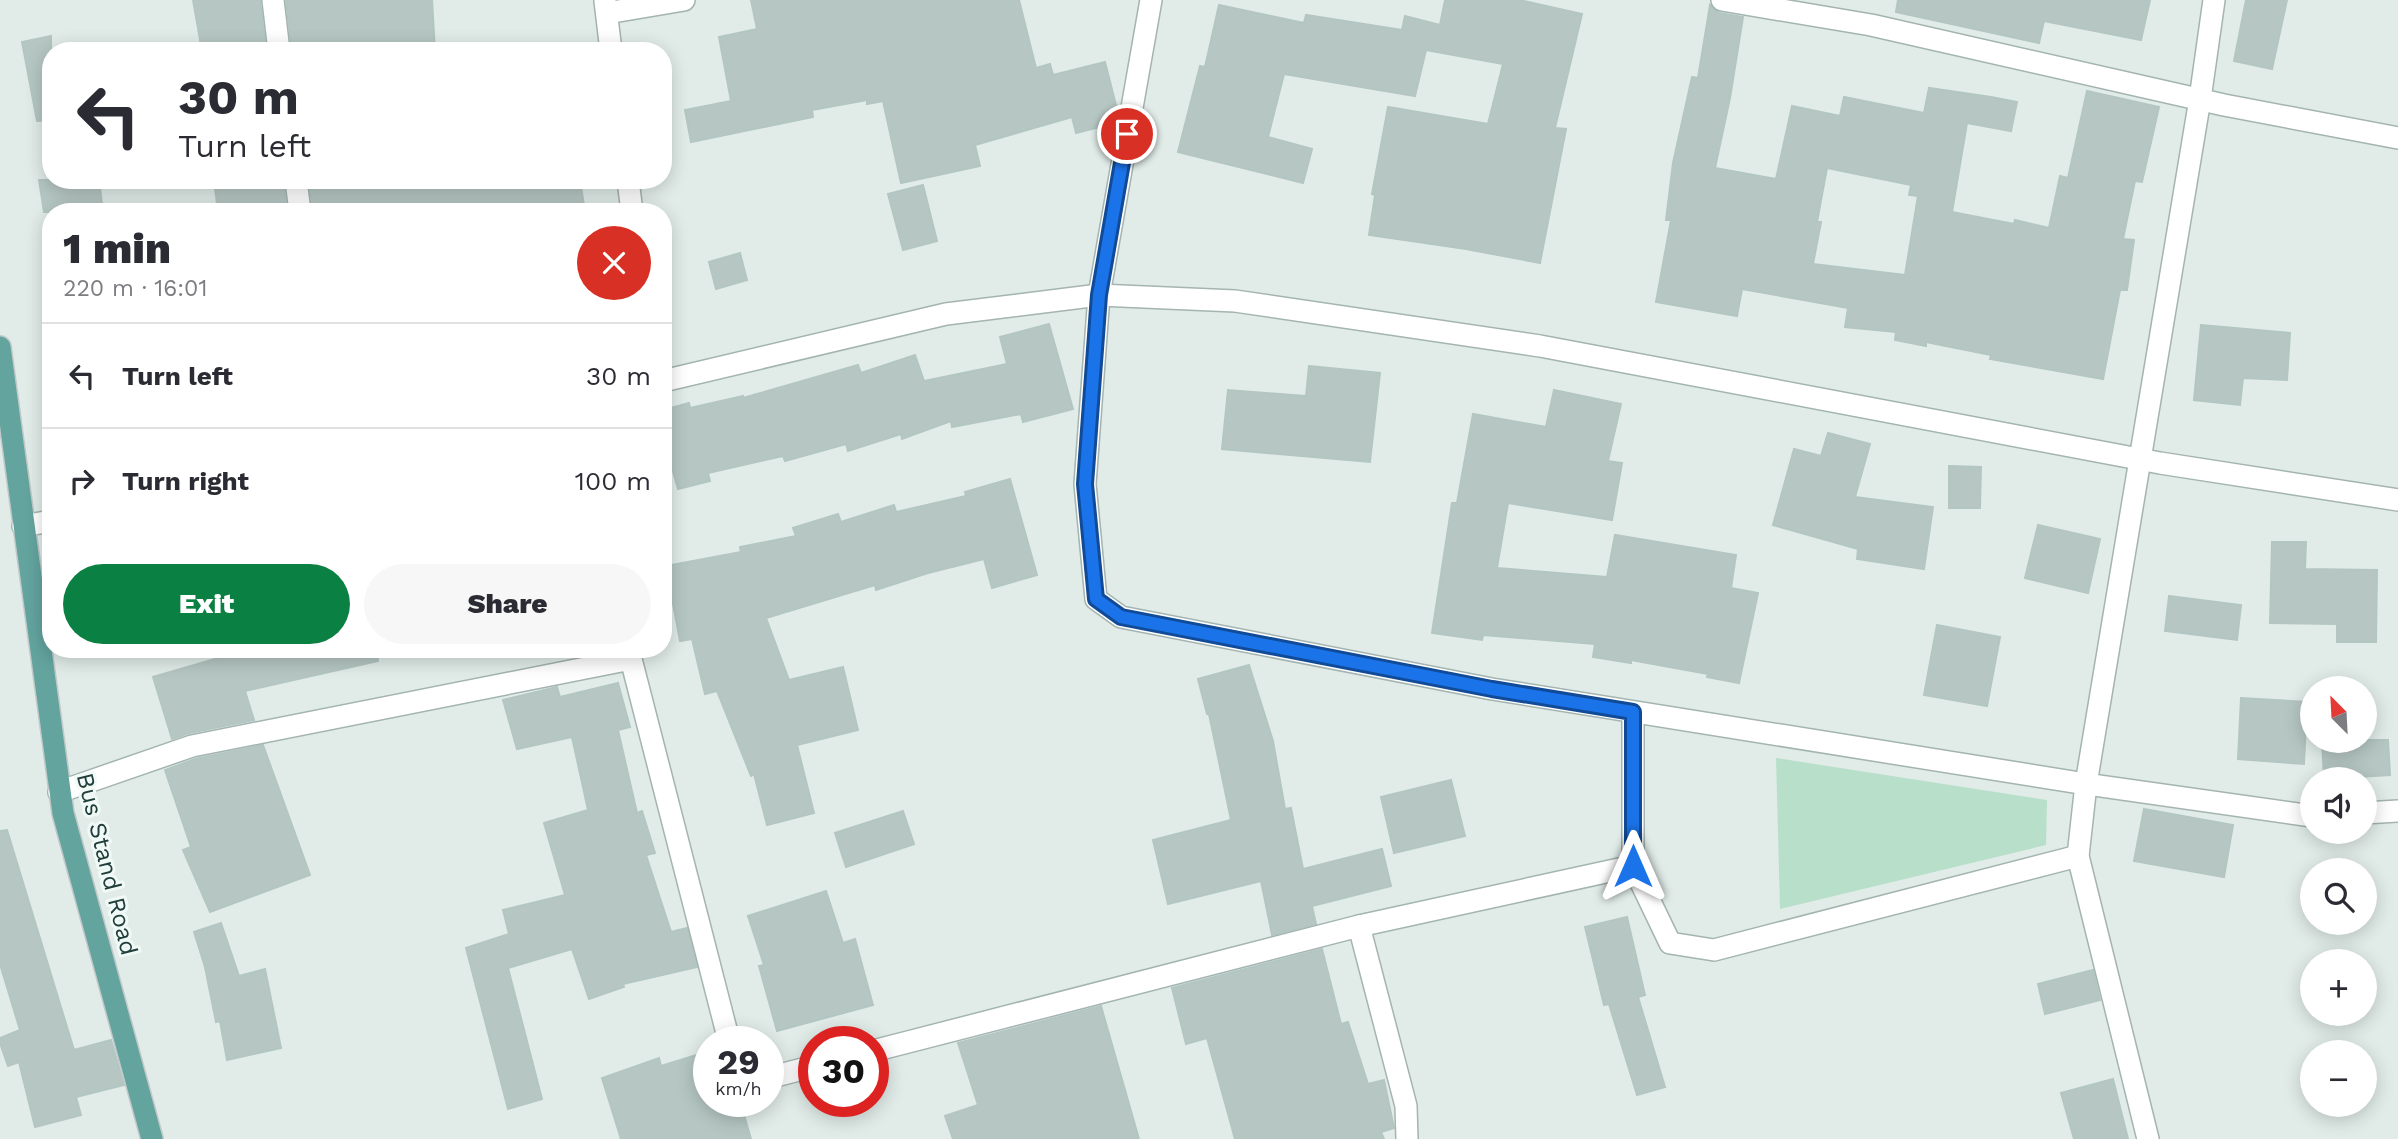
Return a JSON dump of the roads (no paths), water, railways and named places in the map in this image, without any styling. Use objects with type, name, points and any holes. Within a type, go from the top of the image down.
[{"type":"main road","name":"Bus Stand Road","points":[[0,347],[2,394],[63,813],[152,1139]]},
{"type":"street","points":[[273,0],[278,42]]},
{"type":"street","points":[[610,42],[606,7],[684,0]]},
{"type":"street","points":[[1151,0],[1099,295],[1085,484],[1096,599],[1121,617],[1492,689],[2086,784],[2300,814]]},
{"type":"street","points":[[1722,0],[1871,25],[2200,99],[2398,138]]},
{"type":"street","points":[[2148,1139],[2078,856],[2086,784],[2200,99],[2214,0]]},
{"type":"street","points":[[672,379],[946,314],[1099,295],[1235,301],[1540,346],[2140,459],[2398,500]]},
{"type":"street","points":[[23,526],[42,523]]},
{"type":"street","points":[[60,792],[192,746],[631,659],[725,1026]]},
{"type":"street","points":[[1633,712],[1633,866],[1670,943],[1714,950],[2078,856]]},
{"type":"street","points":[[2377,812],[2398,811]]},
{"type":"street","points":[[889,1047],[1359,926],[1633,866]]},
{"type":"street","points":[[1359,926],[1406,1106],[1407,1139]]}]
